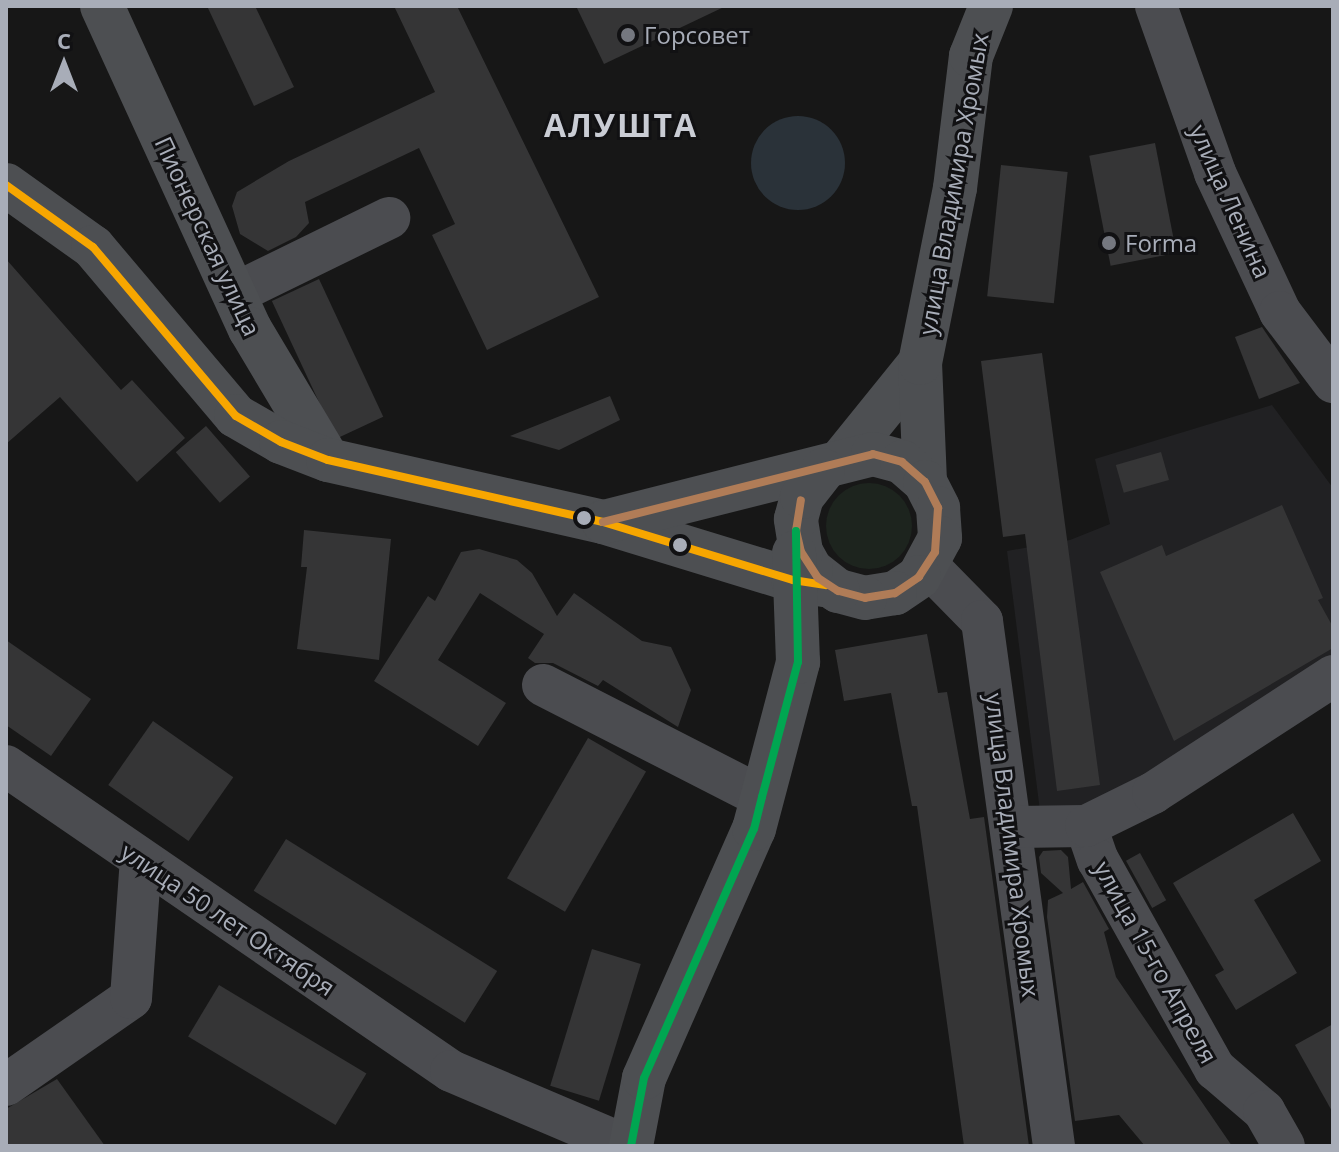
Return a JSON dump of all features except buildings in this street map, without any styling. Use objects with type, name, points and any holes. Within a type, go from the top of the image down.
[{"type":"main road","name":"Пионерская улица","points":[[102,6],[234,294],[328,460]]},
{"type":"main road","name":"улица Владимира Хромых","points":[[920,363],[955,188],[971,56],[991,6]]},
{"type":"main road","points":[[6,185],[93,247],[236,416],[328,460],[603,522],[823,587],[895,593],[928,566],[940,523],[925,482],[920,363]]},
{"type":"main road","points":[[823,587],[805,561],[796,531],[802,497],[920,363]]},
{"type":"main road","points":[[603,522],[873,454],[902,462],[925,482]]},
{"type":"main road","points":[[629,1146],[644,1078],[754,829],[798,662],[823,587]]},
{"type":"main road","points":[[798,662],[823,587]]},
{"type":"street","name":"улица Ленина","points":[[1156,6],[1215,173],[1280,312],[1333,382]]},
{"type":"street","points":[[234,294],[389,218]]},
{"type":"street","name":"улица Владимира Хромых","points":[[928,566],[982,621],[1013,827],[1044,1097],[1054,1146]]},
{"type":"street","points":[[1013,827],[1086,826],[1153,793],[1333,676]]},
{"type":"street","points":[[543,685],[762,797]]},
{"type":"street","name":"улица 50 лет Октября","points":[[6,766],[451,1071],[629,1146]]},
{"type":"street","name":"улица 15-го Апреля","points":[[1086,826],[1098,860],[1215,1069],[1264,1111],[1284,1146]]},
{"type":"street","points":[[6,1085],[131,998],[141,859]]},
{"type":"shaded area","points":[[798,116],[816,120],[831,130],[841,145],[845,163],[841,181],[831,196],[816,206],[798,210],[780,206],[765,196],[755,181],[751,163],[755,145],[765,130],[780,120]]},
{"type":"shaded area","points":[[1272,405],[1333,488],[1333,663],[1114,803],[1040,811],[1007,551],[1070,540],[1110,524],[1095,459]]},
{"type":"shaded area","points":[[869,483],[886,486],[900,495],[909,509],[912,526],[909,543],[900,557],[886,566],[869,569],[852,566],[838,557],[829,543],[826,526],[829,509],[838,495],[852,486]]},
{"type":"transit line","points":[[6,185],[93,247],[236,416],[281,442],[328,460],[603,522],[793,580],[826,585]]},
{"type":"transit line","points":[[603,522],[873,454],[902,462],[925,482],[938,508],[935,552],[919,577],[895,593],[865,598],[838,591],[818,578],[801,552],[796,531],[801,500]]},
{"type":"transit line","points":[[631,1146],[644,1078],[754,829],[798,662],[796,531]]},
{"type":"place","name":"Горсовет","points":[[628,35]]},
{"type":"place","name":"Forma","points":[[1109,243]]},
{"type":"district","name":"АЛУШТА","points":[[621,125]]}]
